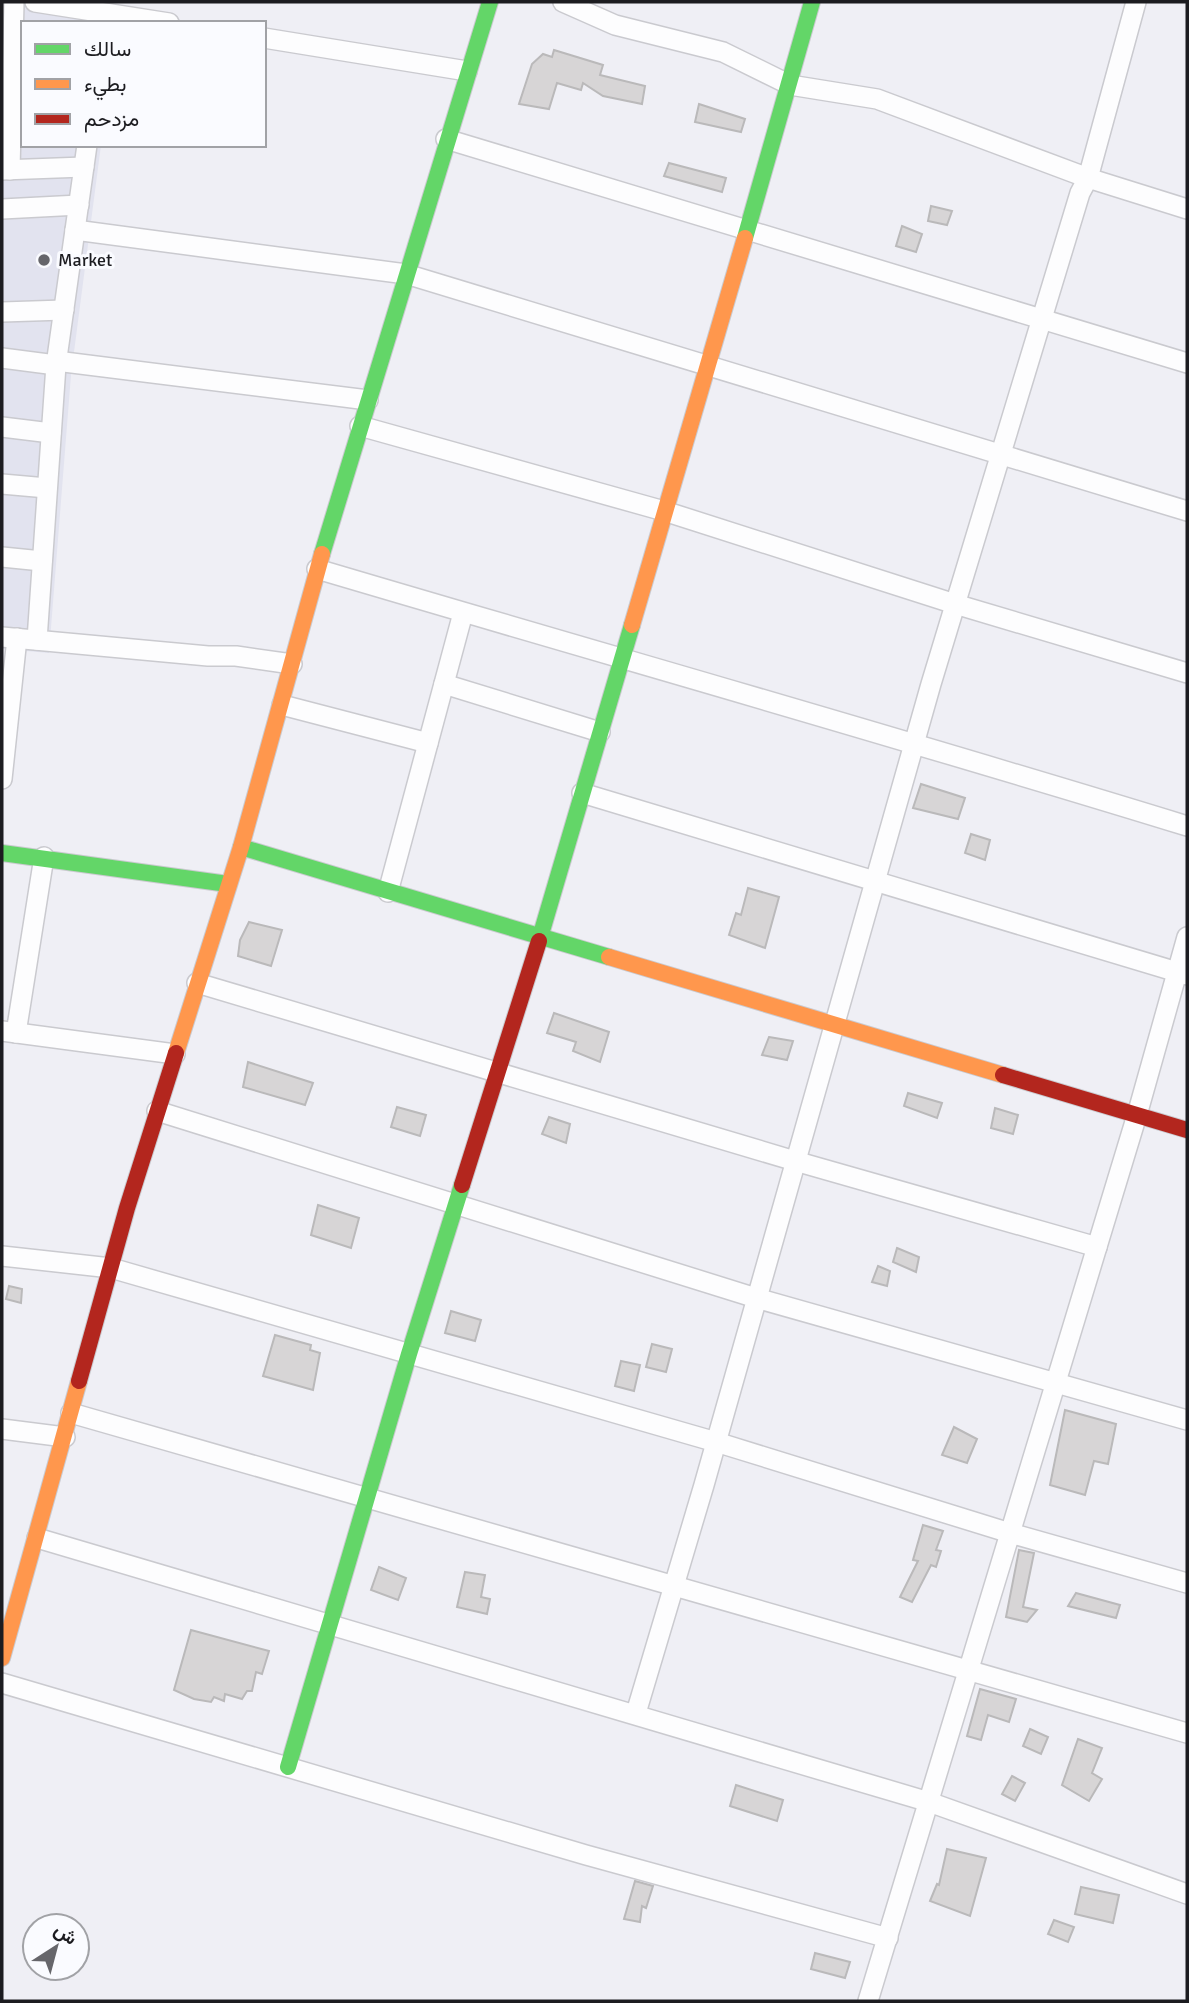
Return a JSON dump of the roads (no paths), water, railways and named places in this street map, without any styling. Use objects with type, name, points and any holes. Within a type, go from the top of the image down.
[{"type":"street","points":[[14,2],[6,170],[84,167]]},
{"type":"street","points":[[2,1658],[157,1111],[241,847],[282,705],[317,569],[446,139],[490,2]]},
{"type":"street","points":[[563,2],[615,25],[723,52],[790,85],[877,99],[1088,177],[1187,209]]},
{"type":"street","points":[[288,1767],[329,1623],[369,1498],[409,1354],[540,938],[812,2]]},
{"type":"street","points":[[636,1713],[716,1442],[874,882],[1001,453],[1080,193],[1088,177],[1136,2]]},
{"type":"street","points":[[45,3],[103,17],[147,21]]},
{"type":"street","points":[[266,38],[467,71]]},
{"type":"street","points":[[446,139],[1187,363]]},
{"type":"street","points":[[37,640],[56,363],[88,147]]},
{"type":"street","points":[[2,209],[79,205]]},
{"type":"street","points":[[75,230],[406,274],[706,368],[1001,453],[1187,511]]},
{"type":"street","points":[[2,312],[64,310]]},
{"type":"street","points":[[2,358],[368,400]]},
{"type":"street","points":[[360,426],[664,511],[956,604],[1187,673]]},
{"type":"street","points":[[2,427],[51,433]]},
{"type":"street","points":[[2,484],[47,488]]},
{"type":"street","points":[[2,557],[42,561]]},
{"type":"street","points":[[317,569],[621,660],[915,742],[1187,826]]},
{"type":"street","points":[[388,892],[463,613]]},
{"type":"street","points":[[2,779],[9,638],[208,656],[236,656],[292,664]]},
{"type":"street","points":[[444,684],[600,732]]},
{"type":"street","points":[[282,705],[428,743]]},
{"type":"street","points":[[582,793],[1182,974]]},
{"type":"street","points":[[241,847],[1187,1130]]},
{"type":"street","points":[[2,853],[228,884]]},
{"type":"street","points":[[44,857],[9,1032],[175,1054]]},
{"type":"street","points":[[868,2001],[1182,974],[1187,937]]},
{"type":"street","points":[[197,983],[794,1161],[1097,1247]]},
{"type":"street","points":[[157,1111],[756,1297],[1187,1420]]},
{"type":"street","points":[[2,1256],[111,1268],[716,1442],[1010,1533],[1187,1583]]},
{"type":"street","points":[[71,1413],[969,1668],[1187,1733]]},
{"type":"street","points":[[2,1429],[65,1437]]},
{"type":"street","points":[[37,1538],[636,1713],[929,1802],[1187,1894]]},
{"type":"street","points":[[2,1684],[586,1855],[888,1938]]},
{"type":"place","name":"Market","points":[[44,260]]}]
